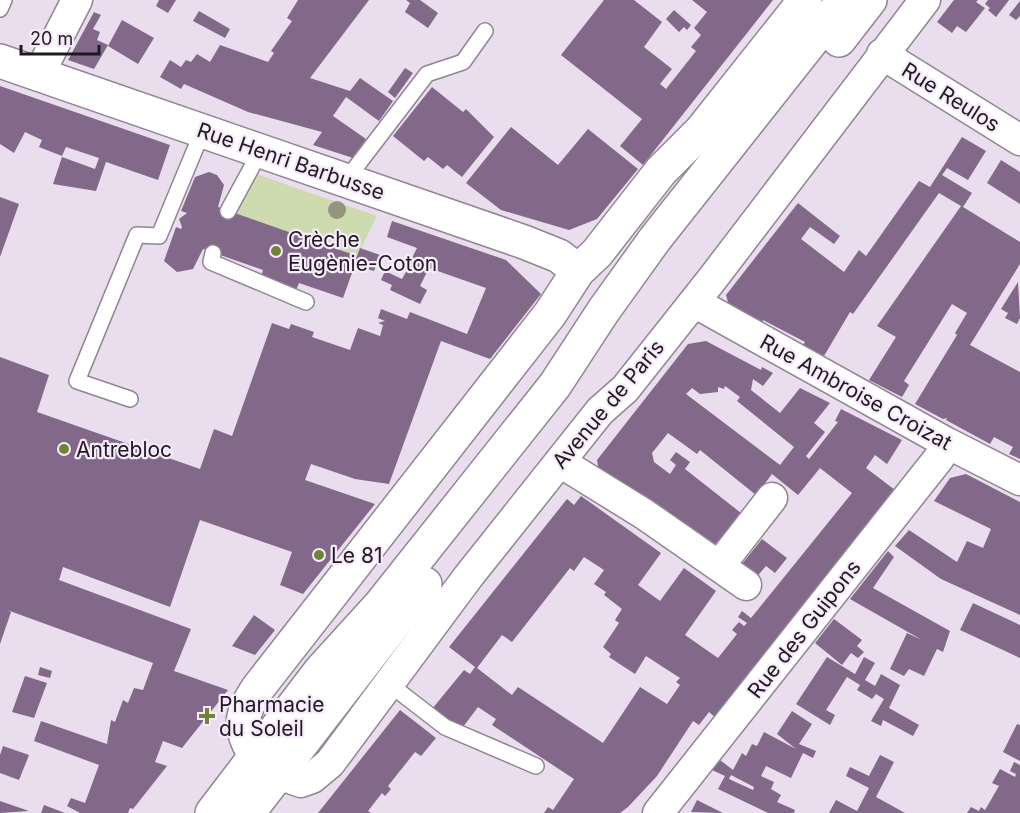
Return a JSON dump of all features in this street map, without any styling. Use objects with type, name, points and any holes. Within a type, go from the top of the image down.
[{"type":"main road","points":[[266,765],[243,735],[242,724],[248,703],[543,323],[578,271],[597,253],[661,171],[701,131],[804,0]]},
{"type":"main road","name":"Avenue de Paris","points":[[248,813],[266,765],[321,670],[381,604],[555,385],[655,239],[844,0]]},
{"type":"main road","name":"Avenue de Paris","points":[[212,813],[266,765],[579,388],[639,294],[870,0]]},
{"type":"main road","name":"Rue Henri Barbusse","points":[[0,61],[542,249],[559,256],[578,271]]},
{"type":"street","points":[[39,74],[77,0]]},
{"type":"street","name":"Avenue de Paris","points":[[266,765],[301,782],[312,778],[330,763],[468,577],[600,411],[625,389],[694,302],[925,0]]},
{"type":"street","name":"Rue Reulos","points":[[882,54],[1020,140]]},
{"type":"street","name":"Rue Ambroise Croizat","points":[[694,302],[947,443],[1020,480]]},
{"type":"street","name":"Rue des Guipons","points":[[658,813],[939,458],[947,443]]},
{"type":"street","points":[[560,462],[746,585]]},
{"type":"street","points":[[719,566],[772,498]]},
{"type":"lane","points":[[0,9],[4,0]]},
{"type":"lane","points":[[346,180],[427,74],[463,62],[485,31]]},
{"type":"lane","points":[[130,399],[77,381],[137,235],[159,236],[203,130]]},
{"type":"lane","points":[[228,211],[261,150]]},
{"type":"lane","points":[[213,253],[211,262],[306,302]]},
{"type":"lane","points":[[388,683],[445,727],[536,766]]},
{"type":"green space","points":[[253,173],[377,216],[357,256],[234,213]]},
{"type":"building","points":[[159,0],[176,0],[168,13],[156,6]]},
{"type":"building","points":[[298,0],[369,0],[310,78],[350,91],[360,78],[393,101],[379,121],[346,97],[333,116],[366,139],[353,158],[313,145],[322,132],[248,112],[184,84],[181,89],[160,77],[170,60],[181,67],[186,60],[191,62],[197,54],[210,62],[220,45],[268,62],[274,53],[271,51],[292,21],[287,18]]},
{"type":"building","points":[[406,0],[420,0],[438,13],[428,28],[405,12],[410,3]]},
{"type":"building","points":[[604,0],[634,0],[662,22],[644,47],[672,69],[660,84],[666,89],[696,51],[691,47],[701,35],[694,28],[707,12],[692,0],[773,0],[643,165],[620,146],[642,119],[561,55]]},
{"type":"building","points":[[954,0],[978,0],[976,2],[985,8],[966,32],[957,26],[952,33],[937,22]]},
{"type":"building","points":[[988,0],[1009,0],[996,17],[985,4]]},
{"type":"building","points":[[1020,1],[1020,16],[1016,20],[1009,15]]},
{"type":"building","points":[[674,10],[691,25],[687,30],[684,27],[679,32],[666,19]]},
{"type":"building","points":[[199,11],[230,29],[225,38],[193,21]]},
{"type":"building","points":[[94,12],[101,15],[93,29],[100,32],[97,40],[108,45],[94,69],[68,60]]},
{"type":"building","points":[[122,20],[154,38],[138,64],[108,46]]},
{"type":"building","points":[[405,68],[413,73],[395,98],[388,92]]},
{"type":"building","points":[[0,86],[170,145],[158,180],[106,162],[96,191],[53,184],[62,157],[95,169],[99,158],[66,147],[62,156],[39,147],[42,140],[25,132],[14,153],[0,144]]},
{"type":"building","points":[[432,87],[463,112],[466,109],[494,137],[462,177],[447,165],[443,169],[428,157],[424,161],[393,136]]},
{"type":"building","points":[[511,127],[558,165],[588,129],[638,169],[597,219],[569,230],[501,210],[466,183]]},
{"type":"building","points":[[962,137],[986,151],[968,180],[947,168],[942,175],[972,193],[963,207],[1020,242],[1020,264],[970,345],[1020,372],[1020,459],[1009,454],[1013,447],[994,437],[990,444],[946,420],[947,418],[943,419],[915,404],[957,335],[955,333],[967,313],[952,304],[904,381],[909,385],[902,397],[869,380],[896,337],[877,326],[961,206],[939,193],[853,314],[850,312],[824,356],[803,345],[805,342],[763,320],[762,324],[729,306],[726,295],[798,203],[840,236],[834,244],[810,227],[801,239],[844,272],[859,250],[866,256],[919,181],[930,187]]},
{"type":"building","points":[[1001,160],[1020,172],[1020,204],[987,183]]},
{"type":"building","name":"Crèche Eugènie-Coton","points":[[209,172],[217,175],[224,185],[218,207],[357,256],[360,248],[380,255],[374,271],[360,267],[363,260],[357,259],[343,298],[299,283],[296,290],[261,277],[263,270],[203,249],[193,269],[177,272],[164,261],[176,227],[181,229],[182,227],[179,219],[187,213],[181,211],[195,177]]},
{"type":"building","points":[[0,197],[19,204],[0,257]]},
{"type":"building","points":[[392,221],[506,260],[541,294],[490,359],[441,341],[389,484],[355,479],[311,464],[305,480],[375,504],[303,594],[280,585],[292,552],[200,520],[170,607],[63,567],[59,580],[191,629],[174,671],[228,690],[182,748],[163,741],[155,762],[167,766],[128,813],[80,813],[67,806],[71,798],[85,803],[99,765],[34,741],[41,721],[107,744],[111,720],[115,722],[123,700],[128,703],[134,688],[143,690],[153,663],[7,610],[11,612],[0,644],[0,357],[49,375],[37,412],[200,469],[214,429],[232,436],[272,323],[289,329],[291,324],[314,332],[312,337],[350,350],[358,328],[380,336],[383,325],[378,323],[385,321],[378,318],[381,309],[407,319],[410,312],[467,334],[486,288],[429,268],[420,286],[427,290],[420,304],[390,290],[392,285],[381,280],[385,271],[402,279],[407,270],[402,267],[407,256],[412,258],[417,248],[387,237]]},
{"type":"building","points":[[1018,282],[1020,318],[1017,324],[1005,318],[1008,313],[1001,309]]},
{"type":"building","points":[[706,341],[761,370],[762,367],[773,373],[763,386],[753,379],[751,390],[780,413],[800,388],[830,403],[814,423],[825,432],[806,456],[809,459],[838,422],[835,421],[841,409],[902,440],[887,464],[875,455],[866,468],[899,493],[716,718],[709,712],[699,725],[693,721],[657,776],[628,807],[620,813],[544,813],[548,807],[553,810],[574,779],[492,725],[496,719],[478,707],[460,731],[432,709],[464,670],[470,674],[475,667],[449,647],[567,499],[574,505],[581,496],[661,553],[638,585],[660,601],[684,568],[716,591],[685,635],[718,658],[737,634],[732,630],[739,622],[744,626],[747,623],[738,617],[742,611],[751,618],[852,493],[820,468],[798,495],[772,474],[756,495],[700,450],[697,454],[668,433],[652,453],[654,462],[670,474],[676,465],[670,460],[676,452],[690,462],[685,469],[741,513],[712,550],[599,472],[597,460],[688,344]],"holes":[[[725,386],[740,397],[737,401],[794,447],[780,465],[686,394],[692,388],[700,394],[718,392],[718,387],[724,389]],[[584,557],[604,570],[594,584],[606,592],[604,595],[622,609],[615,620],[619,623],[603,647],[611,654],[609,657],[635,674],[646,656],[680,678],[676,682],[680,685],[667,704],[640,687],[603,743],[518,687],[512,695],[477,668],[502,635],[512,642],[570,568],[574,571]]]},
{"type":"building","points":[[966,474],[1020,502],[1020,615],[941,579],[895,546],[909,530],[957,562],[967,541],[983,548],[991,529],[934,501],[950,478]]},
{"type":"building","points":[[762,539],[787,558],[775,573],[766,566],[754,580],[738,569]]},
{"type":"building","points":[[888,551],[894,557],[873,588],[950,631],[943,652],[937,649],[924,676],[909,669],[904,676],[890,669],[907,633],[922,640],[850,599]]},
{"type":"building","points":[[973,603],[1020,625],[1020,658],[960,630]]},
{"type":"building","points":[[254,615],[275,630],[255,655],[232,646]]},
{"type":"building","points":[[834,619],[862,640],[857,646],[864,652],[858,658],[851,653],[842,665],[815,643]]},
{"type":"building","points":[[827,657],[855,674],[864,657],[875,663],[865,680],[875,686],[881,674],[900,685],[889,708],[919,725],[913,736],[883,720],[881,726],[871,721],[884,699],[876,694],[872,699],[857,690],[860,685],[847,677],[826,710],[835,715],[830,725],[796,704]]},
{"type":"building","points":[[40,667],[52,671],[50,678],[38,675]]},
{"type":"building","points":[[25,676],[47,683],[34,718],[12,712]]},
{"type":"building","points":[[400,710],[436,738],[421,756],[415,752],[388,786],[391,789],[385,796],[382,793],[368,811],[371,813],[318,813]]},
{"type":"building","points":[[792,711],[812,724],[799,744],[816,751],[813,758],[803,753],[791,778],[766,766],[761,776],[774,782],[771,789],[781,795],[777,802],[795,810],[794,813],[768,813],[718,789],[725,776],[712,770],[720,760],[733,770],[742,753],[746,756],[752,744],[757,746],[764,732],[796,749],[777,734]],"holes":[[[731,775],[754,787],[753,790],[729,779]]]},
{"type":"building","points":[[1017,724],[1020,725],[1020,761],[1003,752]]},
{"type":"building","points":[[3,746],[29,755],[19,780],[0,773],[0,755]]},
{"type":"building","points":[[880,755],[894,762],[876,797],[905,813],[829,813],[836,800],[857,811],[869,788],[846,776],[850,767],[869,776]]},
{"type":"building","points":[[1014,762],[1020,765],[1020,813],[967,813],[971,807],[979,811],[981,807],[985,810],[999,786],[992,783],[1000,769],[1015,777],[1016,774],[1010,771]]},
{"type":"building","points":[[697,800],[723,813],[691,812]]},
{"type":"building","points":[[0,801],[29,811],[0,813]]},
{"type":"building","points":[[44,805],[65,813],[41,813]]},
{"type":"place","name":"Crèche Eugènie-Coton","points":[[276,251]]},
{"type":"place","name":"Antrebloc","points":[[64,449]]},
{"type":"place","name":"Le 81","points":[[319,555]]},
{"type":"place","name":"Pharmacie du Soleil","points":[[207,716]]}]
